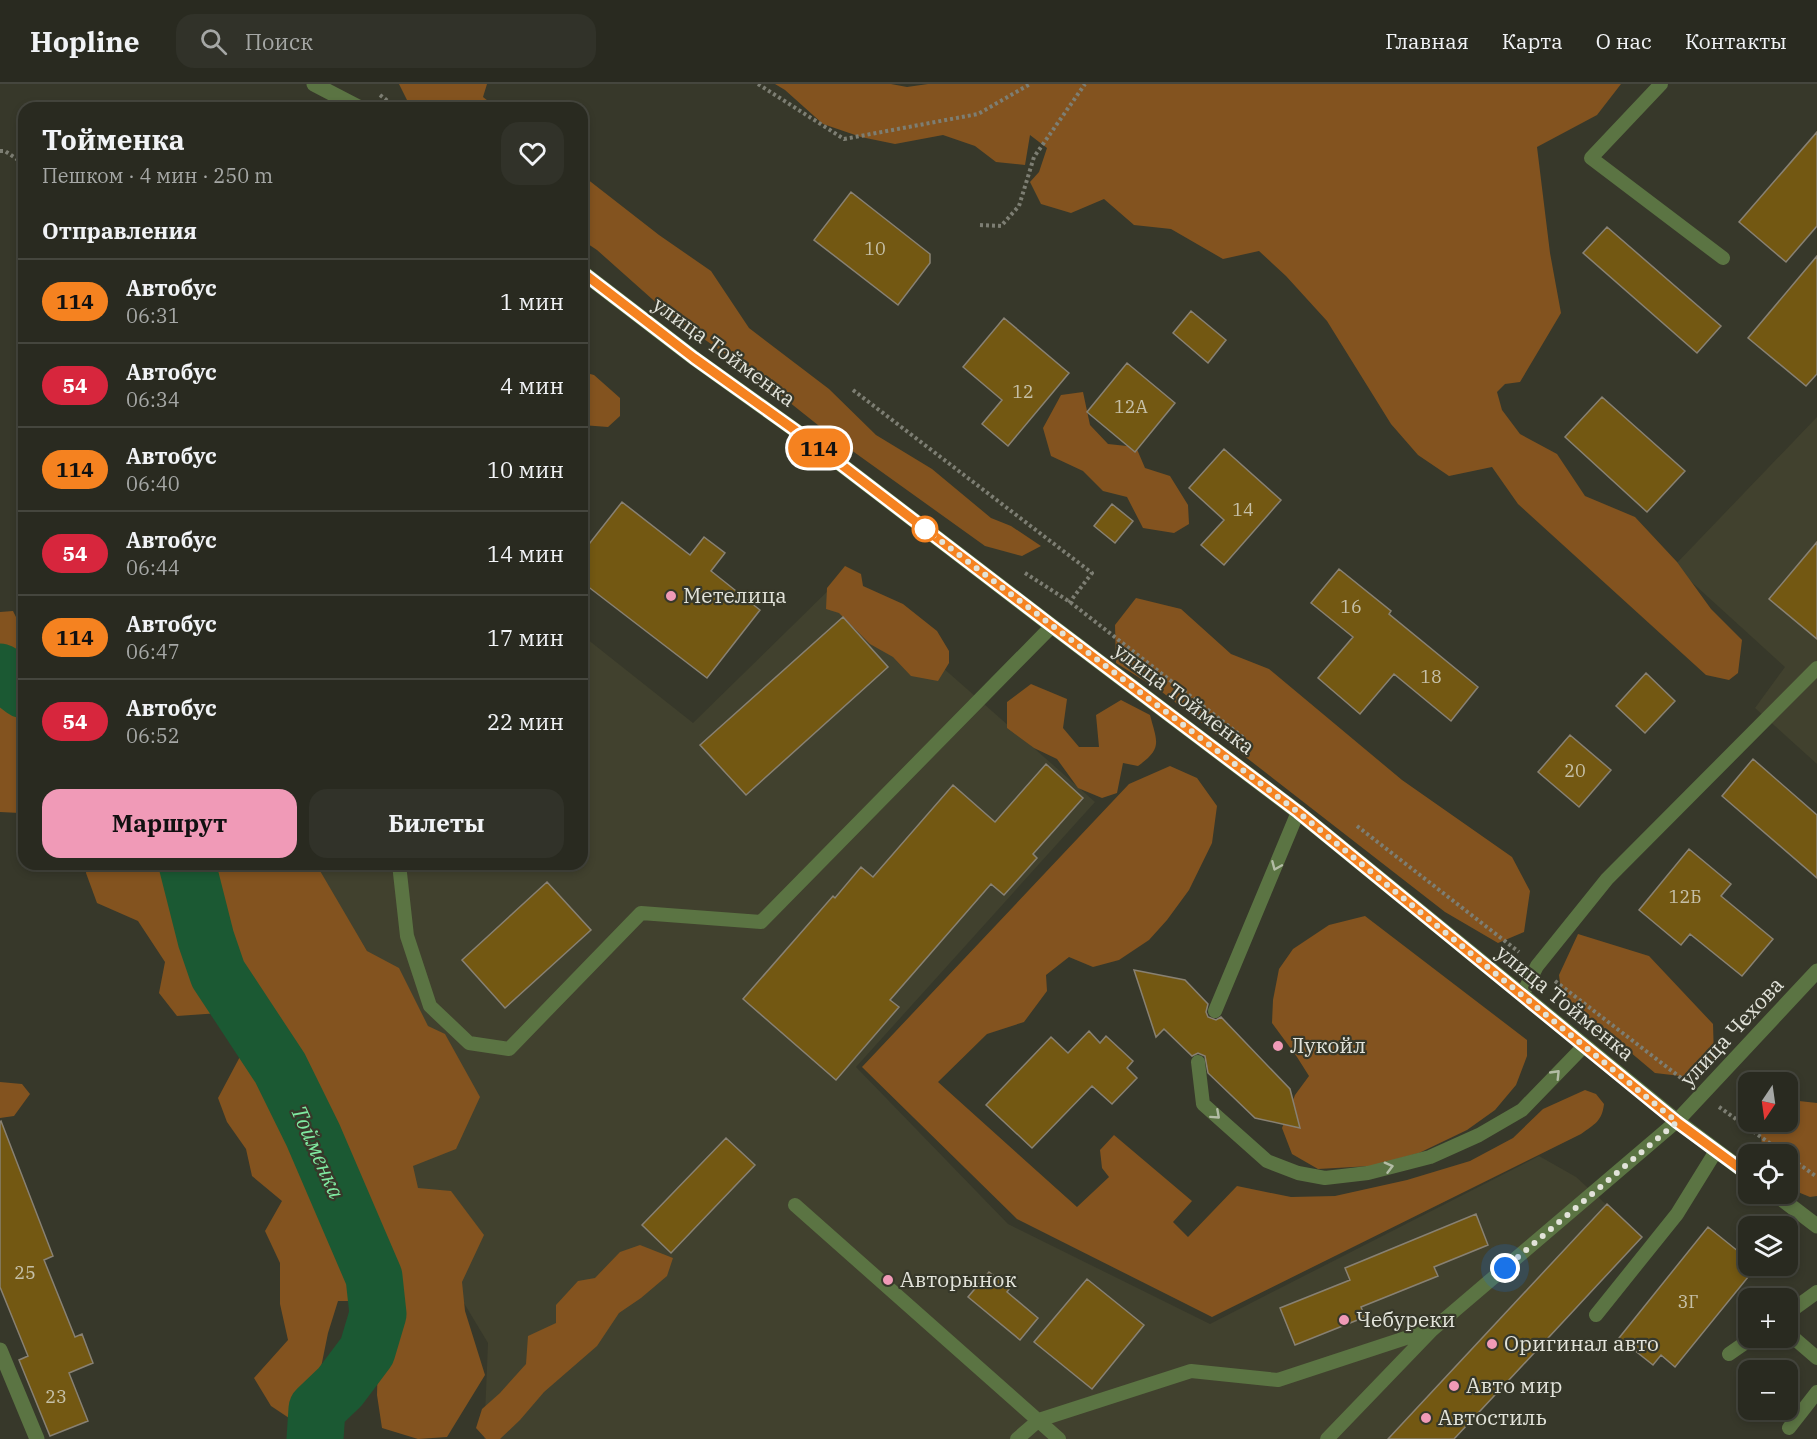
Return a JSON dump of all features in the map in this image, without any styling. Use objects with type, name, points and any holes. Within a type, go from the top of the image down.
[{"type":"street","points":[[314,84],[348,102]]},
{"type":"street","name":"улица Тойменка","points":[[588,277],[694,358],[813,443],[1298,812],[1677,1122],[1738,1167]]},
{"type":"street","name":"улица Чехова","points":[[1677,1122],[1817,971]]},
{"type":"street","points":[[1788,1204],[1817,1226]]},
{"type":"street","points":[[0,1350],[37,1439]]},
{"type":"lane","points":[[1661,84],[1591,158],[1724,258]]},
{"type":"lane","points":[[400,870],[407,936],[430,1006],[469,1043],[509,1049],[641,913],[761,922],[1052,626]]},
{"type":"lane","points":[[1522,995],[1537,966],[1607,879],[1817,668]]},
{"type":"lane","points":[[1215,1011],[1298,812]]},
{"type":"lane","points":[[1198,1062],[1203,1104],[1267,1161],[1298,1173],[1325,1178],[1368,1173],[1430,1157],[1479,1135],[1522,1110],[1584,1046]]},
{"type":"lane","points":[[1327,1439],[1432,1330],[1677,1122]]},
{"type":"lane","points":[[1596,1315],[1677,1214],[1716,1151]]},
{"type":"lane","points":[[795,1205],[1059,1439]]},
{"type":"lane","points":[[1798,1306],[1817,1292]]},
{"type":"lane","points":[[1017,1439],[1039,1420],[1191,1371],[1278,1380],[1432,1330]]},
{"type":"lane","points":[[1798,1342],[1817,1358]]},
{"type":"lane","points":[[1729,1354],[1738,1348]]},
{"type":"lane","points":[[1790,1428],[1817,1392]]},
{"type":"path","points":[[758,84],[844,139],[978,114],[1030,84]]},
{"type":"path","points":[[980,225],[1001,226],[1019,206],[1034,157],[1085,84]]},
{"type":"path","points":[[0,151],[5,151],[18,160]]},
{"type":"path","points":[[854,390],[1092,573],[1052,626]]},
{"type":"path","points":[[1798,1163],[1817,1177]]},
{"type":"shaded area","points":[[399,84],[487,84],[483,97],[489,102],[408,102]]},
{"type":"shaded area","points":[[775,84],[891,84],[907,87],[928,84],[1621,84],[1597,115],[1537,147],[1550,253],[1561,313],[1520,382],[1505,384],[1497,392],[1502,410],[1520,434],[1557,454],[1585,496],[1635,517],[1677,562],[1711,609],[1742,640],[1738,673],[1729,680],[1706,675],[1518,504],[1492,467],[1449,476],[1418,455],[1391,424],[1327,321],[1286,276],[1259,251],[1223,259],[1171,229],[1134,225],[1104,199],[1071,213],[1041,204],[1030,182],[1039,172],[1047,148],[1030,135],[1025,165],[996,162],[975,146],[943,135],[895,144],[861,137],[823,124]]},
{"type":"shaded area","points":[[588,180],[659,235],[711,271],[749,328],[829,389],[876,435],[932,469],[991,518],[1011,526],[1041,546],[1022,556],[985,546],[833,437],[755,375],[670,315],[588,244]]},
{"type":"shaded area","points":[[588,374],[594,375],[620,398],[620,416],[608,427],[588,425]]},
{"type":"shaded area","points":[[1083,392],[1090,425],[1108,444],[1136,447],[1145,468],[1170,476],[1188,505],[1189,524],[1174,533],[1143,528],[1127,497],[1103,491],[1083,471],[1051,456],[1043,428],[1061,395]]},
{"type":"shaded area","points":[[1817,417],[1817,764],[1755,708],[1785,667],[1674,566]]},
{"type":"shaded area","points":[[845,566],[861,574],[863,586],[903,604],[937,631],[949,651],[949,663],[938,681],[911,676],[893,657],[870,644],[839,613],[826,609],[827,588]]},
{"type":"shaded area","points":[[841,578],[1095,802],[856,1067],[1008,1224],[1210,1324],[1539,1156],[1576,1177],[1642,1237],[1454,1439],[484,1439],[488,1343],[379,1162],[458,1101],[318,870],[588,870],[588,640],[693,723]]},
{"type":"shaded area","points":[[1136,598],[1181,609],[1231,654],[1269,669],[1402,780],[1512,857],[1530,891],[1524,932],[1498,943],[1445,912],[1162,692],[1116,663],[1115,625]]},
{"type":"shaded area","points":[[13,611],[18,621],[18,813],[0,812],[0,691],[2,691],[0,688],[0,612]]},
{"type":"shaded area","points":[[1031,684],[1067,699],[1063,728],[1079,747],[1099,747],[1096,715],[1121,700],[1150,715],[1156,738],[1155,749],[1138,766],[1123,763],[1117,793],[1102,798],[1078,788],[1057,759],[1034,748],[1007,728],[1007,702]]},
{"type":"shaded area","points":[[1170,766],[1197,778],[1217,806],[1212,843],[1189,890],[1167,920],[1149,940],[1119,960],[1093,967],[1069,957],[1046,975],[1047,991],[1024,1022],[987,1034],[938,1082],[1077,1207],[1109,1177],[1102,1168],[1100,1150],[1114,1135],[1192,1201],[1173,1222],[1188,1237],[1237,1186],[1291,1197],[1335,1196],[1407,1180],[1470,1161],[1513,1138],[1543,1109],[1585,1090],[1596,1094],[1604,1104],[1597,1122],[1581,1134],[1212,1317],[1017,1219],[862,1067],[1129,784]]},
{"type":"shaded area","points":[[86,870],[320,870],[367,951],[399,968],[428,1026],[445,1034],[480,1097],[456,1149],[413,1166],[418,1188],[451,1191],[484,1235],[462,1282],[465,1311],[485,1375],[447,1437],[418,1439],[382,1428],[377,1395],[378,1357],[382,1330],[373,1309],[357,1301],[338,1301],[328,1333],[316,1392],[295,1422],[271,1406],[254,1378],[288,1340],[280,1304],[280,1263],[265,1231],[282,1201],[252,1176],[246,1149],[227,1122],[218,1098],[243,1051],[277,1069],[295,1109],[309,1116],[310,1105],[283,1057],[270,1021],[248,987],[220,1013],[177,1016],[159,993],[165,962],[138,921],[97,903]]},
{"type":"shaded area","points":[[1365,916],[1527,1040],[1527,1056],[1516,1085],[1495,1110],[1467,1130],[1419,1153],[1371,1166],[1318,1169],[1292,1154],[1282,1128],[1295,1095],[1309,1076],[1272,1023],[1273,1000],[1279,969],[1293,949],[1329,925]]},
{"type":"shaded area","points":[[1578,934],[1649,956],[1713,1024],[1714,1057],[1689,1077],[1655,1073],[1592,1020],[1562,999],[1559,975]]},
{"type":"shaded area","points":[[0,1082],[22,1084],[30,1094],[14,1116],[0,1118]]},
{"type":"shaded area","points":[[1798,1101],[1817,1103],[1817,1196],[1810,1197],[1798,1192],[1798,1144],[1762,1144],[1761,1132],[1798,1132]]},
{"type":"shaded area","points":[[640,1245],[673,1258],[667,1276],[619,1313],[597,1346],[544,1392],[500,1439],[486,1439],[476,1428],[482,1409],[526,1364],[528,1336],[556,1323],[556,1305],[578,1281],[595,1278],[620,1252]]},
{"type":"building","points":[[1817,132],[1817,226],[1786,262],[1739,222]]},
{"type":"building","points":[[851,192],[930,254],[930,263],[898,305],[814,240]]},
{"type":"building","points":[[1607,227],[1721,326],[1697,353],[1583,253]]},
{"type":"building","points":[[1817,256],[1817,374],[1806,386],[1748,338]]},
{"type":"building","points":[[1191,311],[1226,340],[1208,363],[1173,333]]},
{"type":"building","points":[[1004,318],[1069,373],[1008,446],[982,424],[1002,400],[963,367]]},
{"type":"building","points":[[1127,363],[1175,403],[1135,452],[1087,412]]},
{"type":"building","points":[[1602,397],[1685,471],[1647,512],[1565,437]]},
{"type":"building","points":[[1224,449],[1281,500],[1224,565],[1201,545],[1224,520],[1189,488]]},
{"type":"building","name":"Метелица","points":[[622,502],[690,555],[704,537],[725,553],[711,571],[760,610],[707,678],[588,587],[588,545]]},
{"type":"building","points":[[1112,504],[1133,521],[1115,543],[1094,526]]},
{"type":"building","points":[[1817,542],[1817,639],[1769,599]]},
{"type":"building","points":[[1339,569],[1391,611],[1389,614],[1478,687],[1451,721],[1394,674],[1360,714],[1318,678],[1353,637],[1311,603]]},
{"type":"building","points":[[843,617],[888,667],[746,795],[700,745]]},
{"type":"building","points":[[1646,673],[1675,701],[1645,733],[1616,706]]},
{"type":"building","points":[[1570,735],[1611,770],[1579,807],[1538,772]]},
{"type":"building","points":[[1753,759],[1817,815],[1817,878],[1722,796]]},
{"type":"building","points":[[1046,764],[1083,798],[1033,854],[1037,858],[1004,895],[991,884],[890,1000],[899,1007],[836,1080],[743,999],[861,867],[873,877],[953,785],[995,822]]},
{"type":"building","points":[[1689,849],[1731,884],[1721,896],[1773,939],[1742,976],[1690,934],[1681,945],[1639,910]]},
{"type":"building","points":[[547,882],[591,930],[505,1008],[462,960]]},
{"type":"building","points":[[1134,970],[1185,980],[1208,1004],[1206,1012],[1208,1017],[1216,1020],[1221,1017],[1290,1089],[1300,1128],[1255,1118],[1208,1073],[1205,1056],[1198,1053],[1192,1056],[1164,1029],[1156,1037]]},
{"type":"building","points":[[1089,1031],[1100,1043],[1106,1036],[1133,1061],[1127,1068],[1137,1078],[1112,1104],[1092,1086],[1032,1148],[986,1105],[1051,1037],[1068,1053]]},
{"type":"building","points":[[1,1121],[53,1256],[44,1260],[75,1337],[82,1334],[93,1363],[69,1373],[88,1421],[50,1436],[19,1360],[28,1356],[0,1287]]},
{"type":"building","points":[[726,1138],[755,1165],[671,1253],[642,1225]]},
{"type":"building","points":[[1607,1204],[1642,1237],[1454,1439],[1388,1439]]},
{"type":"building","points":[[1476,1214],[1488,1245],[1434,1267],[1438,1276],[1361,1307],[1365,1317],[1295,1345],[1280,1308],[1350,1280],[1345,1268]]},
{"type":"building","points":[[1708,1227],[1738,1251],[1738,1276],[1749,1276],[1675,1367],[1661,1355],[1653,1365],[1619,1338]]},
{"type":"building","points":[[989,1272],[1010,1288],[1007,1292],[1038,1318],[1020,1340],[968,1297]]},
{"type":"building","points":[[1087,1279],[1144,1325],[1092,1389],[1034,1342]]},
{"type":"waterway","name":"Тойменка","points":[[0,672],[18,686]]},
{"type":"waterway","name":"Тойменка","points":[[189,870],[206,939],[218,974],[280,1068],[313,1135],[374,1277],[378,1314],[367,1351],[340,1387],[317,1409],[315,1439]]},
{"type":"bus line","name":"114","points":[[588,277],[694,358],[813,443],[1298,812],[1677,1122],[1738,1167]]},
{"type":"place","name":"Метелица","points":[[671,596]]},
{"type":"place","name":"Лукойл","points":[[1278,1046]]},
{"type":"place","name":"Авторынок","points":[[888,1280]]},
{"type":"place","name":"Чебуреки","points":[[1344,1320]]},
{"type":"place","name":"Оригинал авто","points":[[1492,1344]]},
{"type":"place","name":"Авто мир","points":[[1454,1386]]},
{"type":"place","name":"Автостиль","points":[[1426,1418]]},
{"type":"route","points":[[925,529],[1298,812],[1677,1122],[1505,1268]]}]
